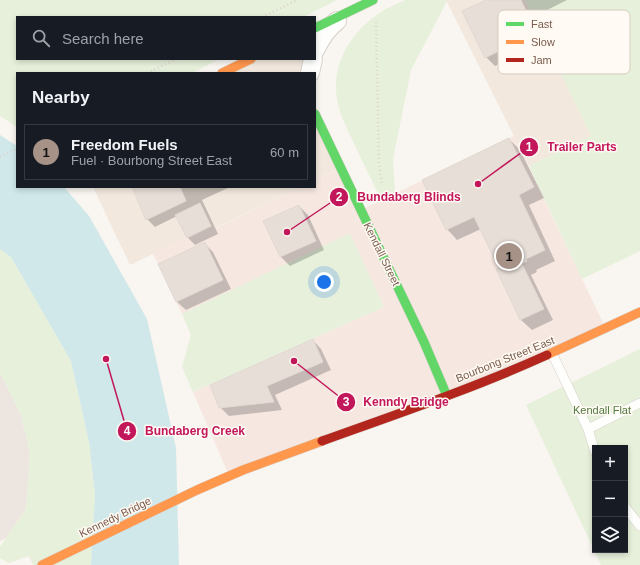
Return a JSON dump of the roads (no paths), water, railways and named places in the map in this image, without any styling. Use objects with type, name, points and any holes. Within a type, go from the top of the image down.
[{"type":"main road","points":[[316,28],[373,0]]},
{"type":"main road","points":[[224,72],[249,60]]},
{"type":"main road","name":"Kendall Street","points":[[316,116],[421,336],[447,396]]},
{"type":"main road","name":"Bourbong Street East","points":[[197,490],[243,470],[447,396],[518,368],[640,312]]},
{"type":"main road","name":"Kennedy Bridge","points":[[42,565],[197,490]]},
{"type":"street","points":[[316,48],[321,38],[332,24],[355,9]]},
{"type":"street","points":[[310,72],[312,60]]},
{"type":"lane","points":[[552,353],[588,429],[593,445]]},
{"type":"lane","points":[[588,429],[640,403]]},
{"type":"lane","points":[[628,511],[640,526]]},
{"type":"water","points":[[0,135],[16,145],[16,188],[65,188],[89,216],[147,319],[176,448],[179,565],[91,565],[95,494],[89,442],[71,361],[11,257],[0,249]]},
{"type":"place","name":"Trailer Parts","points":[[478,184]]},
{"type":"place","name":"Bundaberg Blinds","points":[[287,232]]},
{"type":"place","name":"Freedom Fuels","points":[[509,256]]},
{"type":"place","name":"Bundaberg Creek","points":[[106,359]]},
{"type":"place","name":"Kenndy Bridge","points":[[294,361]]},
{"type":"park label","name":"Kendall Flat","points":[[602,410]]}]
